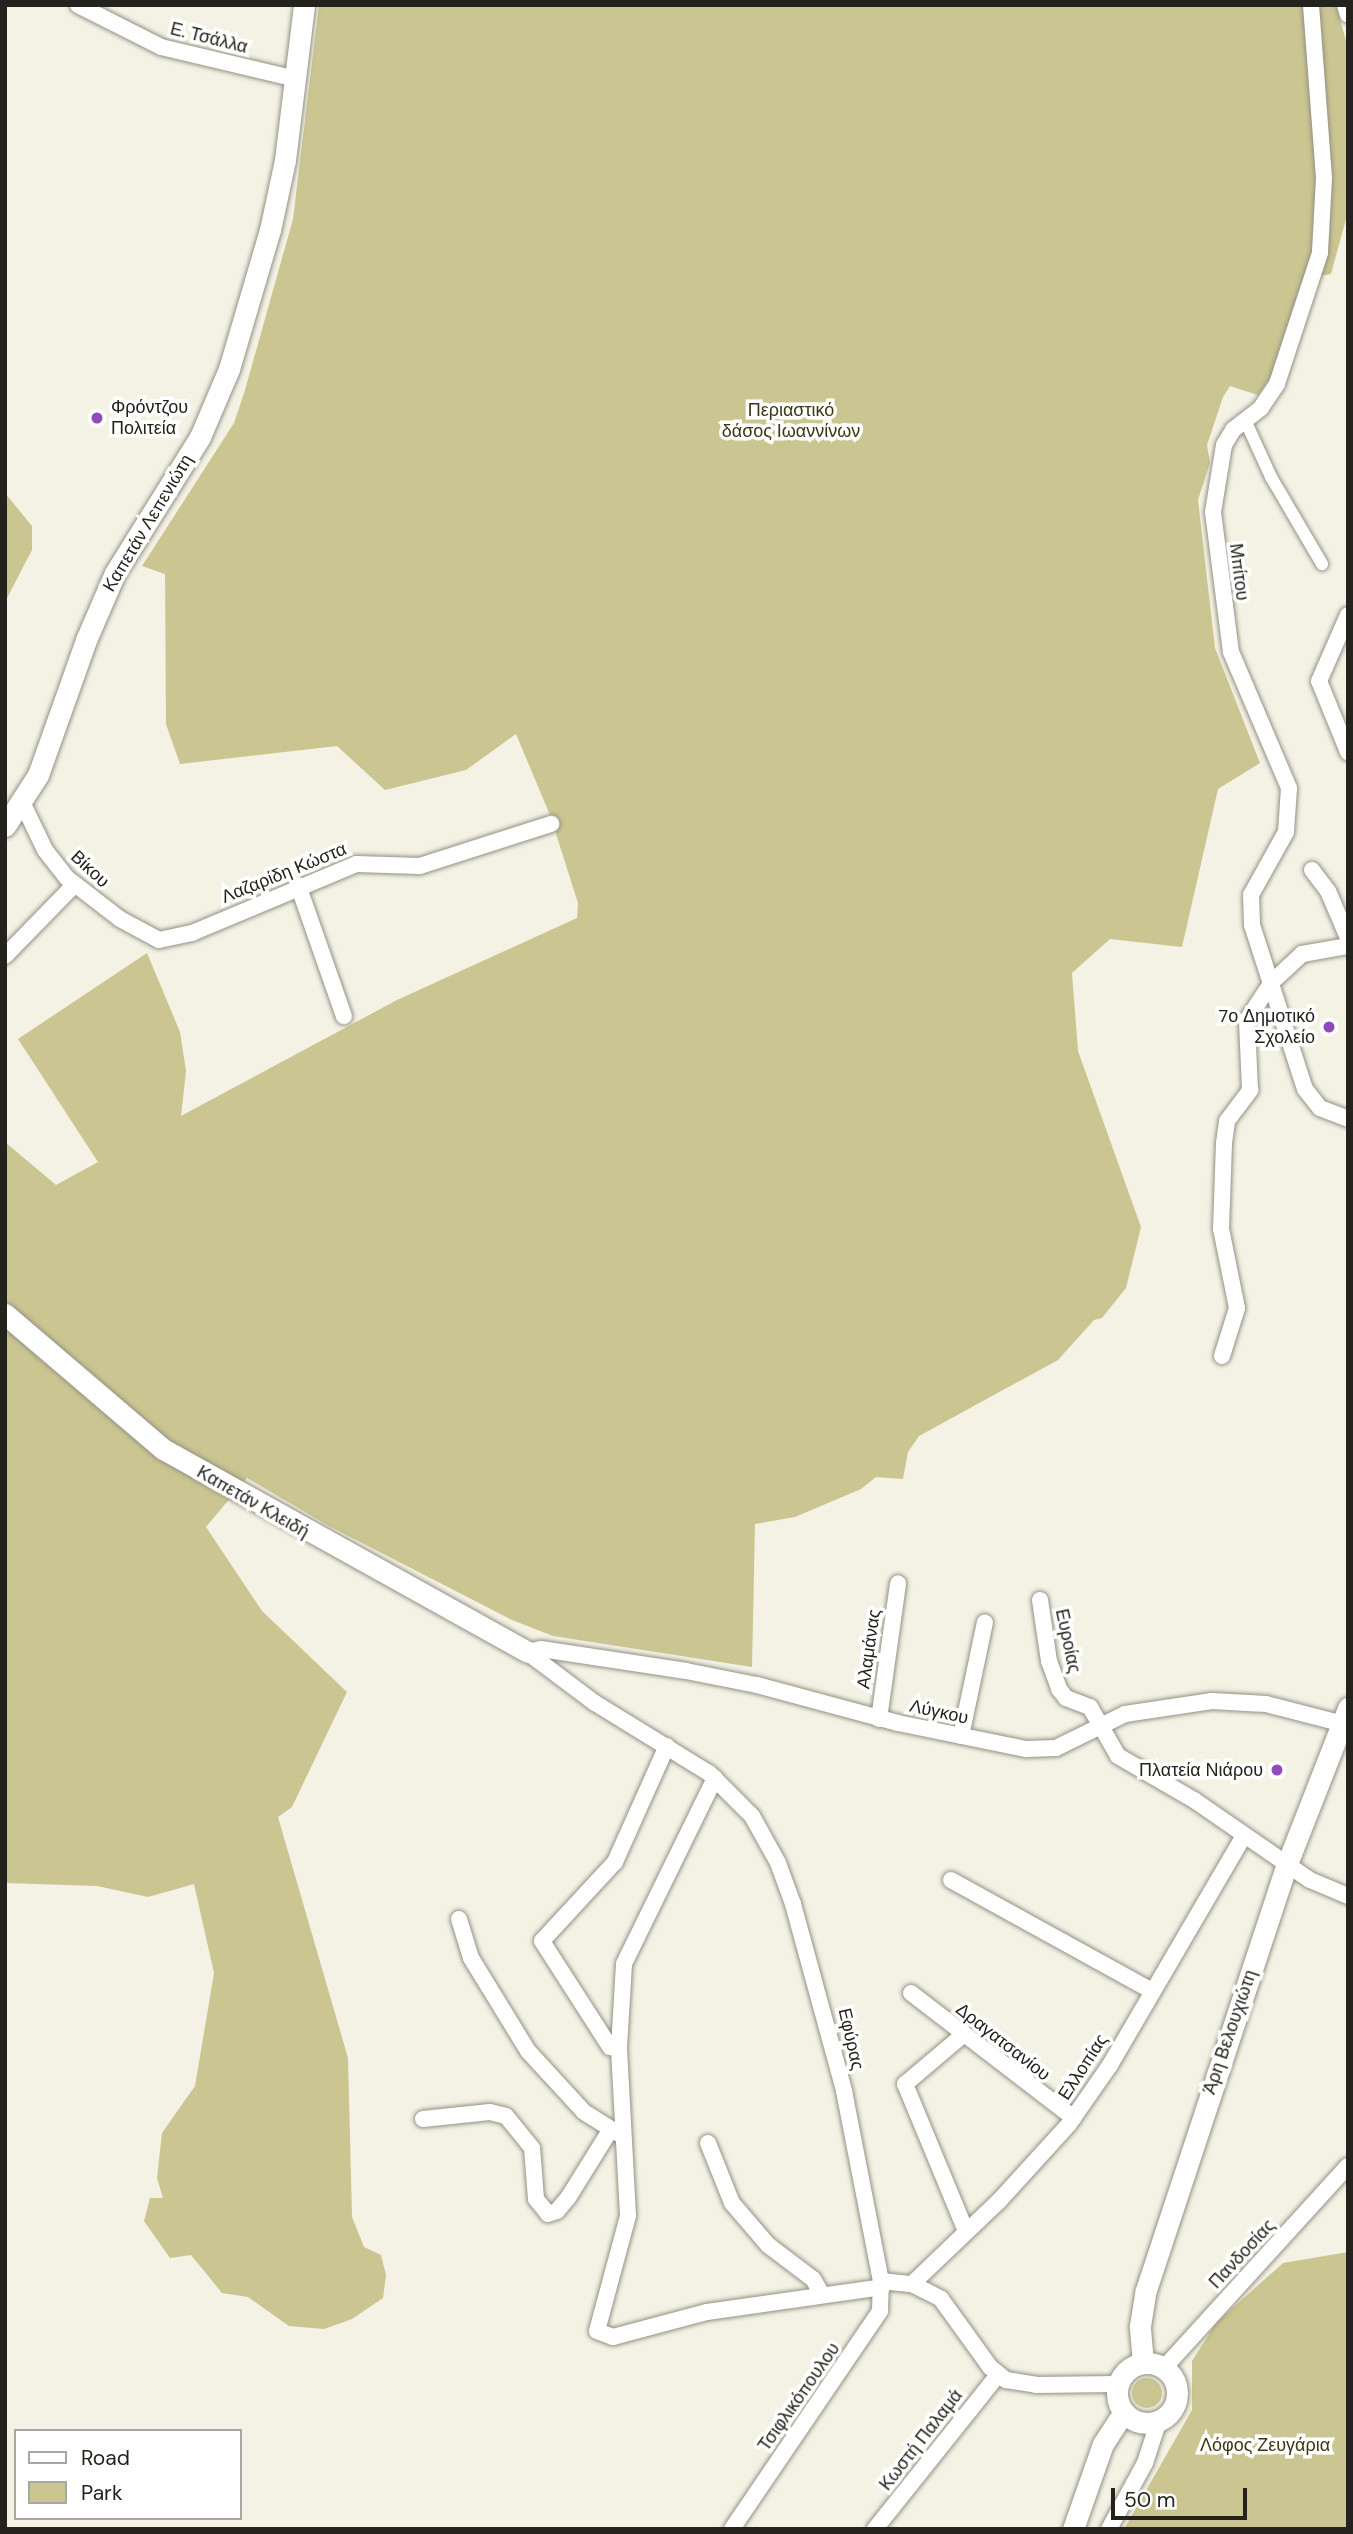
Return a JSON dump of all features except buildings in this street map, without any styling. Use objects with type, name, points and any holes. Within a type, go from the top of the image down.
[{"type":"street","name":"Ε. Τσάλλα","points":[[78,5],[161,47],[296,79]]},
{"type":"street","name":"Καπετάν Λεπενιώτη","points":[[5,826],[23,804],[38,775],[109,586],[190,454],[220,391],[270,230],[296,79],[304,5]]},
{"type":"street","name":"Μπίτου","points":[[1311,5],[1324,178],[1320,253],[1283,372],[1267,401],[1245,420],[1224,445],[1213,524],[1231,652],[1289,788],[1286,832],[1256,880],[1250,905],[1305,1089],[1320,1108],[1348,1119]]},
{"type":"street","points":[[1345,5],[1348,15]]},
{"type":"street","points":[[1245,420],[1271,477],[1322,564]]},
{"type":"street","points":[[1348,615],[1319,686],[1348,752]]},
{"type":"street","name":"Βίκου","points":[[23,804],[45,850],[75,884],[155,939]]},
{"type":"street","name":"Λαζαρίδη Κώστα","points":[[155,939],[192,933],[298,885],[363,862],[429,864],[551,824]]},
{"type":"street","points":[[1312,870],[1328,891],[1348,938]]},
{"type":"street","points":[[5,956],[75,884]]},
{"type":"street","points":[[298,885],[344,1016]]},
{"type":"street","points":[[1222,1356],[1237,1308],[1221,1229],[1226,1124],[1250,1090],[1247,1020],[1272,982],[1302,954],[1348,946]]},
{"type":"street","name":"Καπετάν Κλειδή","points":[[5,1314],[163,1449],[527,1653]]},
{"type":"street","name":"Αλαμάνας","points":[[879,1719],[898,1583]]},
{"type":"street","name":"Ευροίας","points":[[1040,1600],[1049,1661],[1059,1689],[1066,1698],[1087,1705],[1124,1760],[1194,1800],[1243,1837],[1287,1864],[1348,1896]]},
{"type":"street","points":[[961,1736],[985,1622]]},
{"type":"street","name":"Λύγκου","points":[[527,1653],[541,1649],[686,1671],[757,1685],[879,1719],[1042,1750],[1067,1743],[1101,1724],[1136,1711],[1232,1700],[1344,1715]]},
{"type":"street","name":"Εφύρας","points":[[527,1653],[594,1703],[715,1778],[761,1829],[793,1904],[839,2068],[882,2284]]},
{"type":"street","name":"Άρη Βελουχιώτη","points":[[1154,2366],[1140,2326],[1146,2290],[1287,1864],[1344,1715]]},
{"type":"street","points":[[619,2049],[610,2047],[542,1941],[615,1862],[667,1746]]},
{"type":"street","points":[[715,1778],[624,1965],[618,2134],[627,2225],[618,2266],[596,2322],[599,2334],[613,2337],[707,2312],[882,2284],[912,2284],[949,2308],[998,2375],[1026,2384],[1118,2384]]},
{"type":"street","name":"Ελλοπίας","points":[[912,2284],[1027,2172],[1074,2118],[1243,1837]]},
{"type":"street","points":[[951,1880],[1152,1991]]},
{"type":"street","points":[[459,1920],[471,1958],[528,2051],[584,2112],[618,2134]]},
{"type":"street","name":"Δραγατσανίου","points":[[911,1993],[1074,2118]]},
{"type":"street","points":[[963,2035],[905,2084],[967,2231]]},
{"type":"street","points":[[423,2119],[490,2112],[506,2116],[532,2148],[536,2199],[548,2214],[557,2211],[618,2134]]},
{"type":"street","points":[[708,2143],[732,2203],[768,2245],[813,2279],[821,2294]]},
{"type":"street","name":"Πανδοσίας","points":[[1154,2366],[1348,2165]]},
{"type":"street","name":"Τσιφλικόπουλου","points":[[732,2529],[876,2322],[882,2284]]},
{"type":"street","points":[[1154,2366],[1174,2380],[1177,2396],[1171,2411],[1158,2420],[1143,2423],[1124,2412],[1117,2399],[1118,2384],[1130,2368],[1154,2366]]},
{"type":"street","name":"Κωστή Παλαμά","points":[[876,2529],[998,2375]]},
{"type":"street","points":[[1073,2529],[1103,2444],[1124,2412]]},
{"type":"street","points":[[1109,2529],[1145,2463],[1158,2420]]},
{"type":"green space","name":"Περιαστικό δάσος Ιωαννίνων","points":[[319,5],[1336,5],[1348,48],[1348,212],[1331,274],[1310,278],[1282,361],[1258,395],[1230,386],[1223,397],[1207,445],[1210,463],[1198,500],[1215,648],[1260,763],[1218,789],[1182,947],[1110,939],[1072,973],[1078,1051],[1141,1227],[1126,1288],[1102,1318],[1094,1320],[1058,1360],[919,1436],[908,1452],[903,1479],[876,1477],[861,1489],[795,1517],[755,1524],[752,1667],[553,1636],[512,1620],[329,1526],[247,1478],[206,1527],[262,1611],[347,1692],[292,1807],[278,1817],[348,2058],[352,2217],[364,2247],[381,2255],[386,2275],[383,2298],[352,2319],[324,2329],[289,2326],[248,2297],[222,2293],[191,2255],[170,2258],[144,2221],[150,2198],[163,2198],[157,2178],[162,2133],[195,2086],[214,1973],[194,1884],[148,1897],[97,1886],[5,1883],[5,1142],[56,1185],[98,1162],[18,1039],[147,953],[180,1032],[186,1071],[181,1116],[397,1000],[577,918],[578,903],[550,815],[516,734],[466,770],[385,790],[337,746],[180,764],[166,724],[165,574],[142,566],[234,423],[245,390],[293,219]]},
{"type":"green space","points":[[5,493],[32,526],[32,550],[5,602]]},
{"type":"green space","name":"Λόφος Ζευγάρια","points":[[1348,2252],[1348,2529],[1124,2529],[1192,2410],[1192,2361],[1216,2323],[1283,2263]]},
{"type":"green space","points":[[1147,2378],[1157,2383],[1162,2393],[1157,2403],[1147,2408],[1137,2403],[1132,2393],[1137,2383]]},
{"type":"place","name":"Φρόντζου Πολιτεία","points":[[97,418]]},
{"type":"place","name":"7ο Δημοτικό Σχολείο","points":[[1329,1027]]},
{"type":"place","name":"Πλατεία Νιάρου","points":[[1277,1770]]}]
